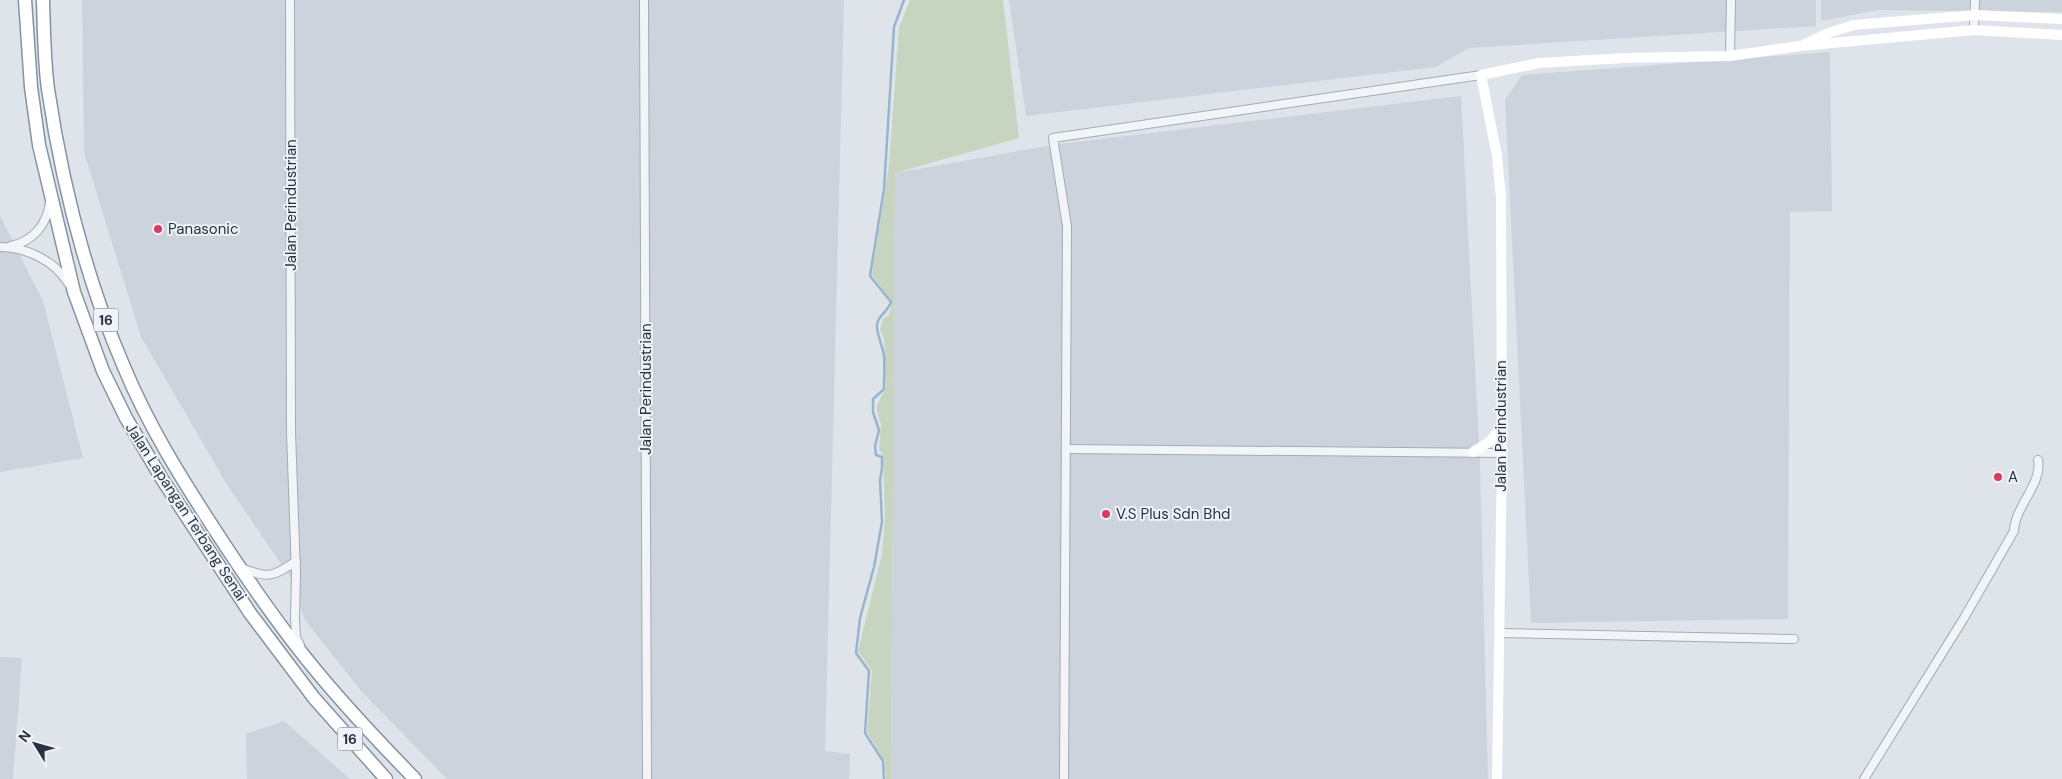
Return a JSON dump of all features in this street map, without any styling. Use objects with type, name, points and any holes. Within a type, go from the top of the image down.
[{"type":"highway","name":"Jalan Lapangan Terbang Senai","points":[[25,0],[35,123],[50,195],[74,292],[103,370],[126,418],[162,479],[262,628],[314,698],[386,779]]},
{"type":"highway","name":"Jalan Lapangan Terbang Senai","points":[[43,0],[48,86],[58,144],[79,236],[95,292],[124,367],[144,412],[178,474],[238,567],[305,657],[346,705],[415,779]]},
{"type":"main road","points":[[1800,46],[1828,33],[1854,25],[1975,15],[2062,18]]},
{"type":"main road","points":[[1481,75],[1539,64],[1625,58],[1730,56],[1800,46],[1974,30],[2062,35]]},
{"type":"main road","name":"Jalan Perindustrian","points":[[1481,75],[1497,156],[1502,198],[1502,453],[1497,779]]},
{"type":"main road","points":[[1473,452],[1489,442],[1501,428]]},
{"type":"main road","points":[[1487,779],[1497,768]]},
{"type":"street","name":"Jalan Perindustrian","points":[[290,0],[292,432],[296,637],[305,657]]},
{"type":"street","name":"Jalan Perindustrian","points":[[644,0],[647,779]]},
{"type":"street","points":[[1730,56],[1731,0]]},
{"type":"street","points":[[1974,30],[1976,0]]},
{"type":"street","points":[[1064,779],[1067,226],[1053,138],[1481,75]]},
{"type":"street","points":[[3,247],[21,244],[40,230],[48,212],[50,195]]},
{"type":"street","points":[[3,247],[25,251],[55,266],[65,277],[74,292]]},
{"type":"street","points":[[1066,449],[1502,453]]},
{"type":"street","points":[[1864,779],[1964,618],[2014,531],[2015,521],[2039,473],[2038,460]]},
{"type":"street","points":[[238,567],[262,576],[270,576],[296,561]]},
{"type":"street","points":[[1499,633],[1794,639]]},
{"type":"shaded area","points":[[82,0],[844,0],[825,751],[850,754],[849,779],[447,779],[362,692],[305,620],[290,577],[226,483],[141,337],[84,152]]},
{"type":"shaded area","points":[[1009,0],[1816,0],[1816,26],[1469,48],[1436,67],[1026,116]]},
{"type":"shaded area","points":[[1821,0],[2062,0],[2062,12],[1878,10],[1821,21]]},
{"type":"shaded area","points":[[1830,52],[1832,211],[1790,212],[1788,619],[1531,623],[1505,100],[1522,75]]},
{"type":"shaded area","points":[[1461,96],[1480,464],[1488,779],[891,779],[895,173],[1059,144]]},
{"type":"shaded area","points":[[0,216],[43,301],[83,458],[0,472]]},
{"type":"shaded area","points":[[0,657],[22,658],[13,779],[0,779]]},
{"type":"shaded area","points":[[284,721],[350,779],[247,779],[246,734]]},
{"type":"green space","points":[[910,0],[1003,0],[1019,138],[895,173],[891,779],[886,779],[885,761],[867,732],[872,671],[858,651],[882,554],[885,518],[883,456],[879,448],[881,425],[877,405],[886,388],[884,338],[880,329],[883,319],[889,315],[892,302],[872,275],[889,165],[899,28]]},
{"type":"waterway","points":[[884,779],[883,761],[865,733],[869,671],[856,653],[860,618],[874,567],[882,522],[880,480],[882,457],[876,455],[875,446],[879,430],[873,412],[873,399],[884,389],[884,356],[877,322],[891,302],[870,276],[884,189],[894,27],[904,0]]},
{"type":"place","name":"Panasonic","points":[[158,229]]},
{"type":"place","name":"A","points":[[1998,477]]},
{"type":"place","name":"V.S Plus Sdn Bhd","points":[[1106,514]]}]
